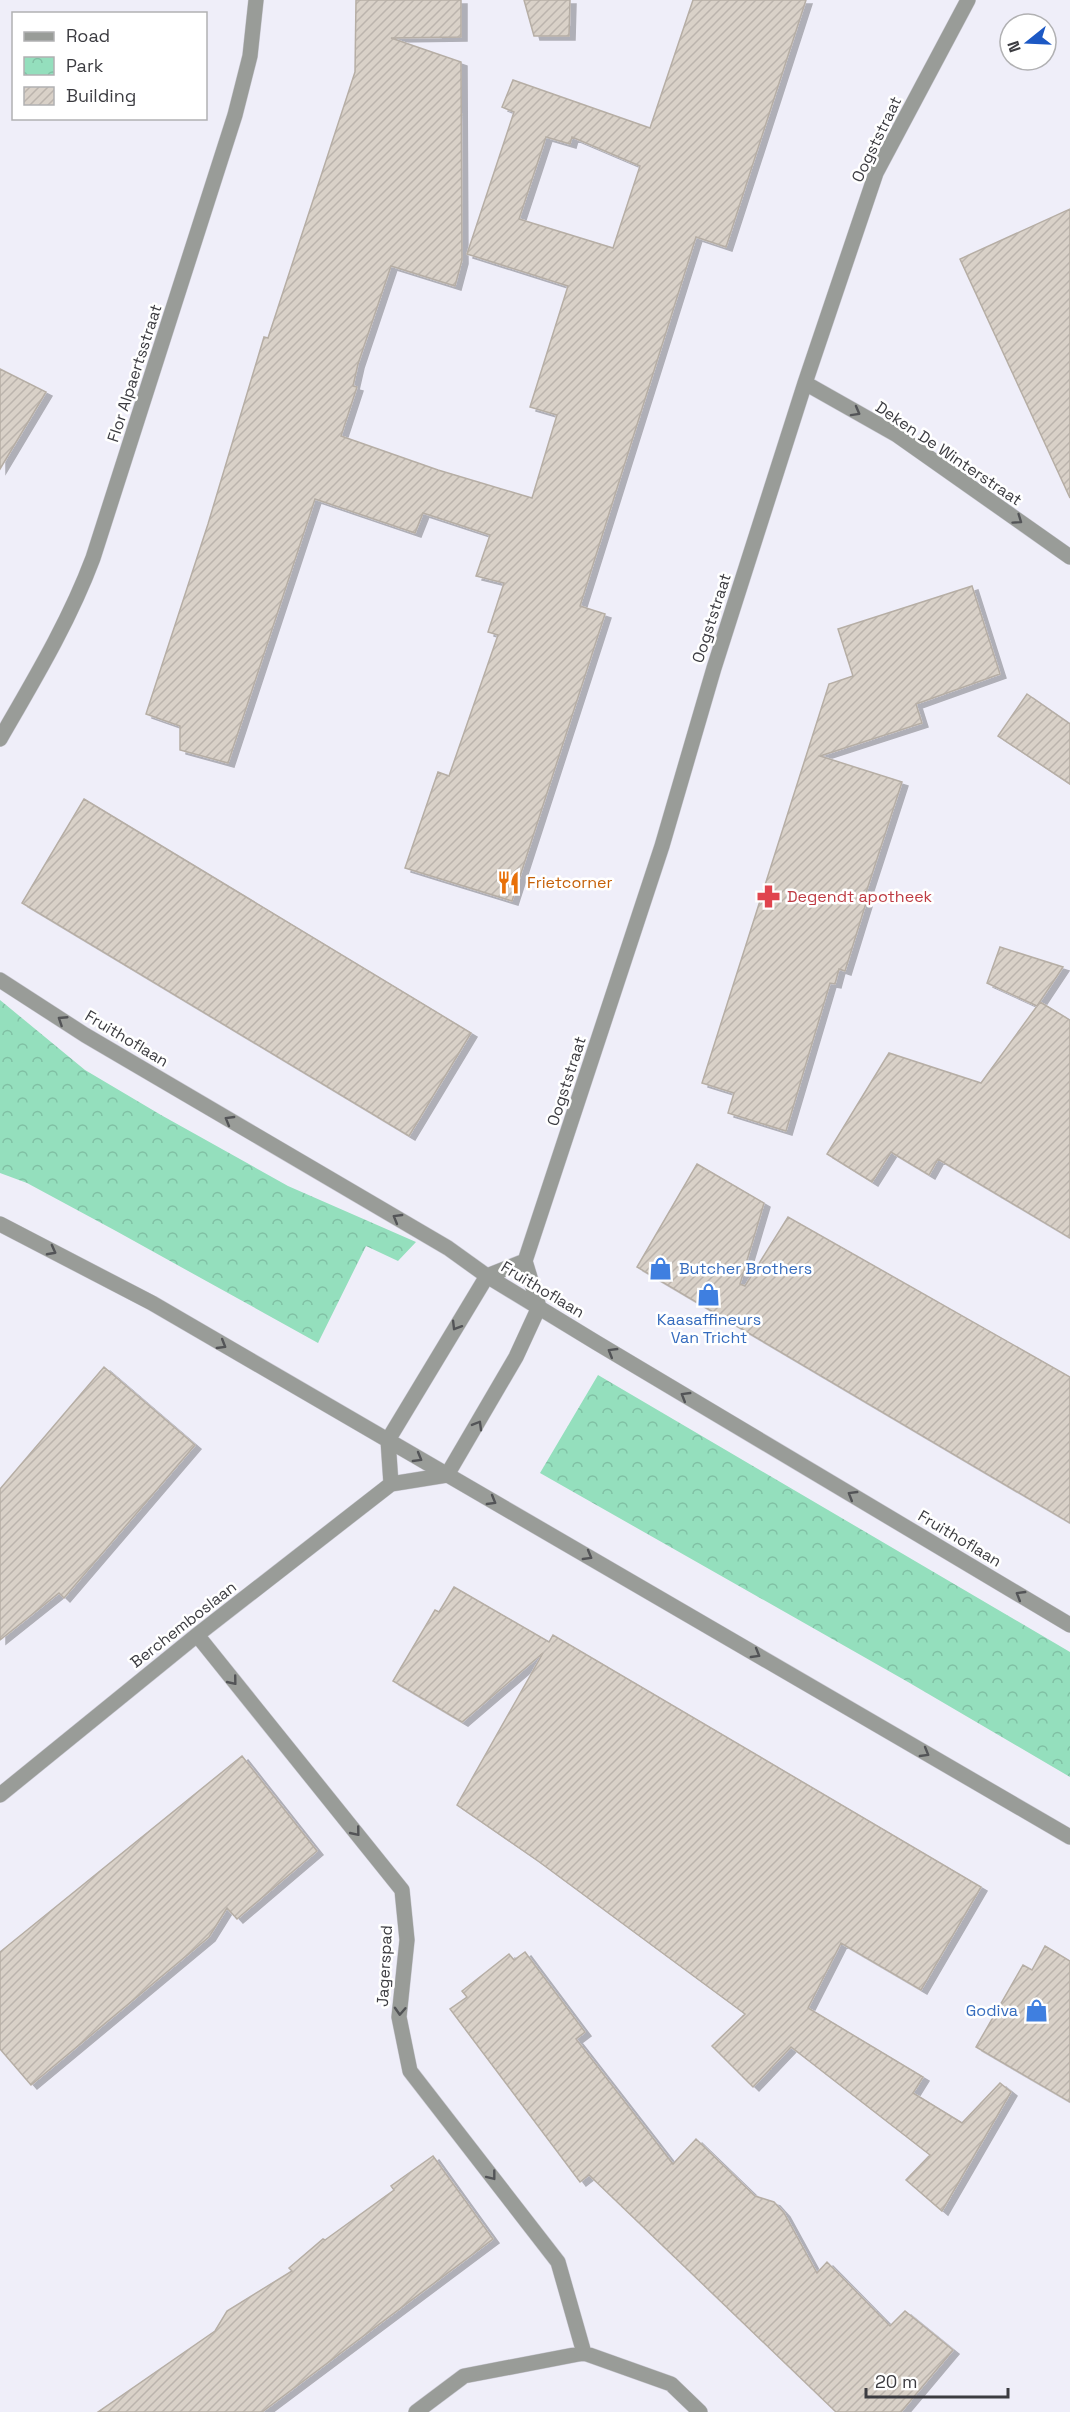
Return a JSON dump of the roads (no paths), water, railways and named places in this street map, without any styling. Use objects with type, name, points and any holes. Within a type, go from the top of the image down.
[{"type":"street","name":"Flor Alpaertsstraat","points":[[0,739],[57,639],[80,593],[93,558],[235,115],[250,56],[256,0]]},
{"type":"street","name":"Oogststraat","points":[[525,1262],[662,846],[708,690],[805,383],[876,173],[968,0]]},
{"type":"street","name":"Deken De Winterstraat","points":[[805,383],[897,435],[1070,557]]},
{"type":"street","name":"Fruithoflaan","points":[[0,980],[85,1035],[448,1248],[487,1276],[1070,1625]]},
{"type":"street","points":[[0,1224],[152,1303],[1070,1837]]},
{"type":"street","points":[[391,1484],[388,1440],[487,1276],[525,1262],[539,1307],[516,1357],[447,1475]]},
{"type":"street","name":"Berchemboslaan","points":[[0,1795],[197,1635],[391,1484],[447,1475]]},
{"type":"street","name":"Jagerspad","points":[[197,1635],[402,1890],[407,1940],[399,2017],[410,2071],[558,2262],[584,2353]]},
{"type":"street","points":[[416,2412],[464,2376],[584,2353],[671,2384],[700,2412]]},
{"type":"place","name":"Frietcorner","points":[[509,882]]},
{"type":"place","name":"Degendt apotheek","points":[[769,896]]},
{"type":"place","name":"Butcher Brothers","points":[[661,1268]]},
{"type":"place","name":"Kaasaffineurs Van Tricht","points":[[709,1294]]},
{"type":"place","name":"Godiva","points":[[1036,2010]]}]
